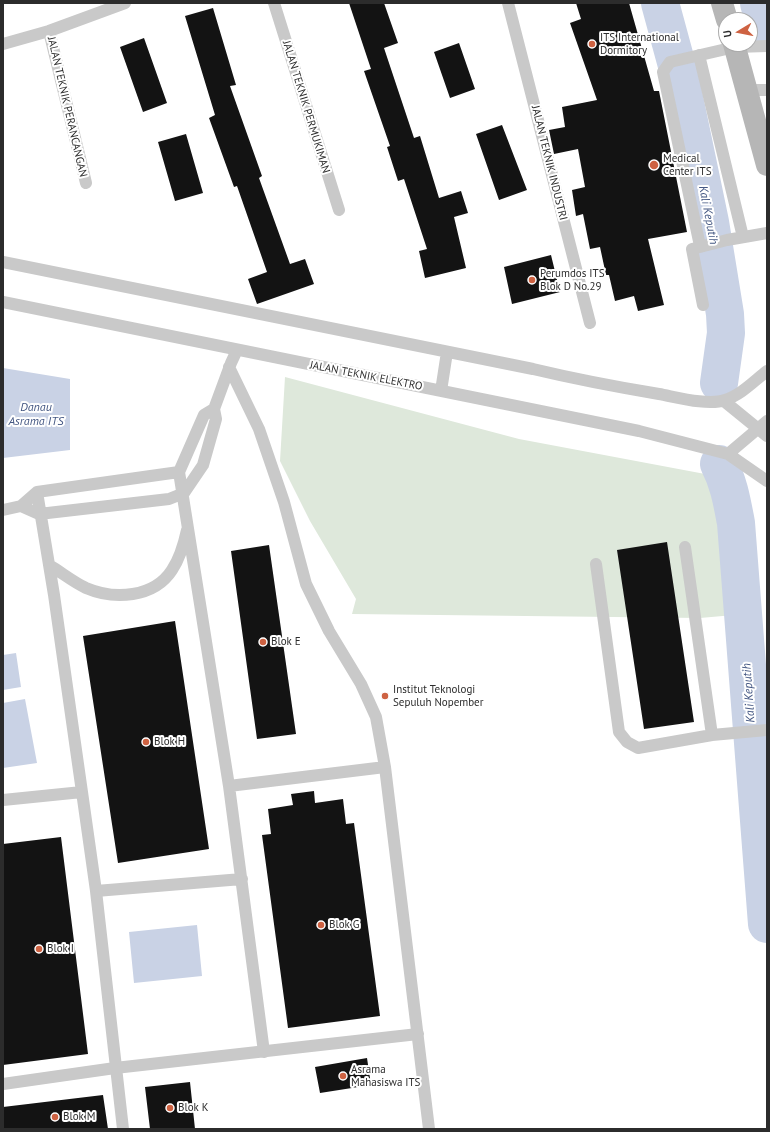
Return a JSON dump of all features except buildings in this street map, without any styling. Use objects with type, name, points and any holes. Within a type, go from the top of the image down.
[{"type":"main road","points":[[740,52],[756,90],[767,165]]},
{"type":"lane","points":[[3,44],[49,30],[125,3]]},
{"type":"lane","name":"JALAN TEKNIK PERMUKIMAN","points":[[274,3],[339,210]]},
{"type":"lane","name":"JALAN TEKNIK INDUSTRI","points":[[508,3],[590,323]]},
{"type":"lane","name":"JALAN TEKNIK PERANCANGAN","points":[[49,30],[86,183]]},
{"type":"lane","points":[[704,245],[663,72],[670,62],[718,51]]},
{"type":"lane","points":[[699,55],[743,237]]},
{"type":"lane","points":[[703,305],[692,249],[726,240],[767,233]]},
{"type":"lane","points":[[3,262],[592,383],[678,398],[712,402],[724,401],[738,394],[767,371]]},
{"type":"lane","name":"JALAN TEKNIK ELEKTRO","points":[[3,302],[233,350],[639,431],[728,454],[767,481]]},
{"type":"lane","points":[[21,506],[39,514],[169,499],[184,493],[203,465],[216,419],[214,409],[230,365],[233,350]]},
{"type":"lane","points":[[441,391],[447,352]]},
{"type":"lane","points":[[230,365],[264,443],[284,502],[306,584],[329,631],[361,684],[376,717],[385,767],[429,1129]]},
{"type":"lane","points":[[724,401],[764,429],[728,454]]},
{"type":"lane","points":[[214,409],[204,415],[179,472],[184,493],[229,786],[264,1052]]},
{"type":"lane","points":[[3,510],[21,506],[37,492],[179,472]]},
{"type":"lane","points":[[37,492],[39,514],[49,565],[96,891],[122,1129]]},
{"type":"lane","points":[[49,565],[85,588],[105,595],[128,595],[154,589],[172,571],[182,549],[189,525]]},
{"type":"lane","points":[[685,547],[712,735]]},
{"type":"lane","points":[[596,564],[619,732],[628,742],[638,748],[712,735],[763,730]]},
{"type":"lane","points":[[229,786],[385,767]]},
{"type":"lane","points":[[3,800],[82,792]]},
{"type":"lane","points":[[96,891],[242,879]]},
{"type":"lane","points":[[3,1084],[115,1068],[418,1034]]},
{"type":"shaded area","points":[[285,377],[519,439],[721,477],[734,615],[700,618],[352,614],[356,599],[310,521],[280,461]]},
{"type":"water","name":"Danau Asrama ITS","points":[[3,368],[70,379],[70,450],[3,458]]},
{"type":"water","points":[[16,653],[21,687],[3,690],[3,655]]},
{"type":"water","points":[[25,699],[37,763],[3,768],[3,703]]},
{"type":"water","points":[[197,925],[202,976],[134,983],[129,932]]},
{"type":"waterway","name":"Kali Keputih","points":[[660,3],[679,73],[710,222],[725,314],[726,333],[719,383]]},
{"type":"waterway","name":"Kali Keputih","points":[[759,3],[767,33]]},
{"type":"waterway","name":"Kali Keputih","points":[[719,464],[728,485],[736,523],[767,924]]},
{"type":"place","name":"ITS International Dormitory","points":[[592,44]]},
{"type":"place","name":"Medical Center ITS","points":[[654,165]]},
{"type":"place","name":"Perumdos ITS Blok D No.29","points":[[532,280]]},
{"type":"place","name":"Blok E","points":[[263,642]]},
{"type":"place","name":"Institut Teknologi Sepuluh Nopember","points":[[385,696]]},
{"type":"place","name":"Blok H","points":[[146,742]]},
{"type":"place","name":"Blok G","points":[[321,925]]},
{"type":"place","name":"Blok I","points":[[39,949]]},
{"type":"place","name":"Asrama Mahasiswa ITS","points":[[343,1076]]},
{"type":"place","name":"Blok K","points":[[170,1108]]},
{"type":"place","name":"Blok M","points":[[55,1117]]}]
